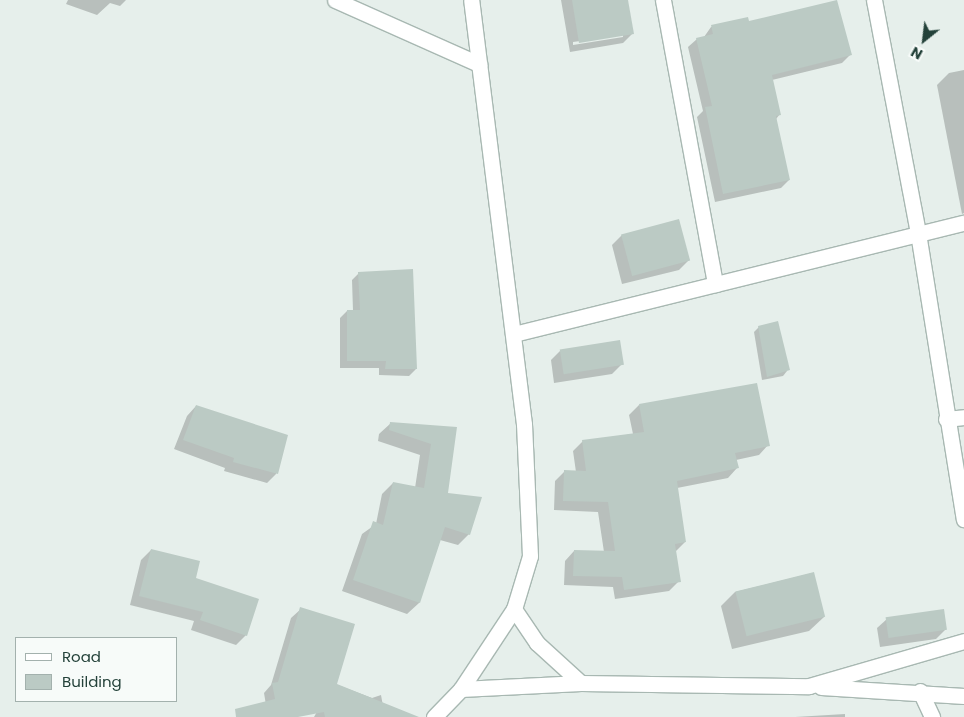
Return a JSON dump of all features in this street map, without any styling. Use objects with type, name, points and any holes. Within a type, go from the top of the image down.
[{"type":"street","points":[[335,0],[480,64]]},
{"type":"street","points":[[434,717],[460,689],[514,609],[530,556],[524,424],[471,0]]},
{"type":"street","points":[[663,0],[715,284]]},
{"type":"street","points":[[874,0],[918,234],[946,419],[964,519]]},
{"type":"street","points":[[514,334],[964,223]]},
{"type":"street","points":[[946,419],[964,417]]},
{"type":"street","points":[[514,609],[537,643],[581,683]]},
{"type":"street","points":[[809,686],[964,641]]},
{"type":"street","points":[[460,689],[581,683],[809,686],[920,691],[964,696]]},
{"type":"street","points":[[920,691],[932,717]]},
{"type":"building","points":[[572,0],[628,0],[634,34],[579,43]]},
{"type":"building","points":[[837,0],[852,55],[772,75],[781,115],[776,116],[790,180],[723,194],[705,107],[712,106],[696,38],[713,34],[711,25],[748,17],[749,21]]},
{"type":"building","points":[[679,219],[690,261],[632,276],[621,235]]},
{"type":"building","points":[[413,269],[417,369],[385,369],[386,361],[347,361],[347,310],[360,310],[358,272]]},
{"type":"building","points":[[778,321],[790,370],[767,377],[758,326]]},
{"type":"building","points":[[620,340],[624,365],[564,374],[560,350]]},
{"type":"building","points":[[757,383],[770,446],[735,453],[739,468],[677,481],[686,542],[675,544],[681,582],[624,590],[622,577],[573,576],[574,550],[615,551],[608,502],[563,501],[564,470],[586,471],[582,440],[644,432],[639,404]]},
{"type":"building","points":[[196,405],[288,435],[278,474],[233,462],[234,458],[183,440]]},
{"type":"building","points":[[390,422],[457,427],[448,493],[482,497],[470,535],[445,527],[420,603],[353,580],[373,521],[383,525],[393,482],[424,488],[431,444],[389,430]]},
{"type":"building","points":[[151,549],[200,561],[196,578],[259,599],[247,636],[200,620],[203,612],[139,596]]},
{"type":"building","points":[[814,572],[825,617],[747,636],[735,592]]},
{"type":"building","points":[[300,607],[355,624],[337,684],[419,717],[325,717],[324,712],[298,717],[236,717],[235,709],[275,699],[272,683],[278,682]]},
{"type":"building","points":[[944,609],[947,630],[888,638],[886,617]]}]
